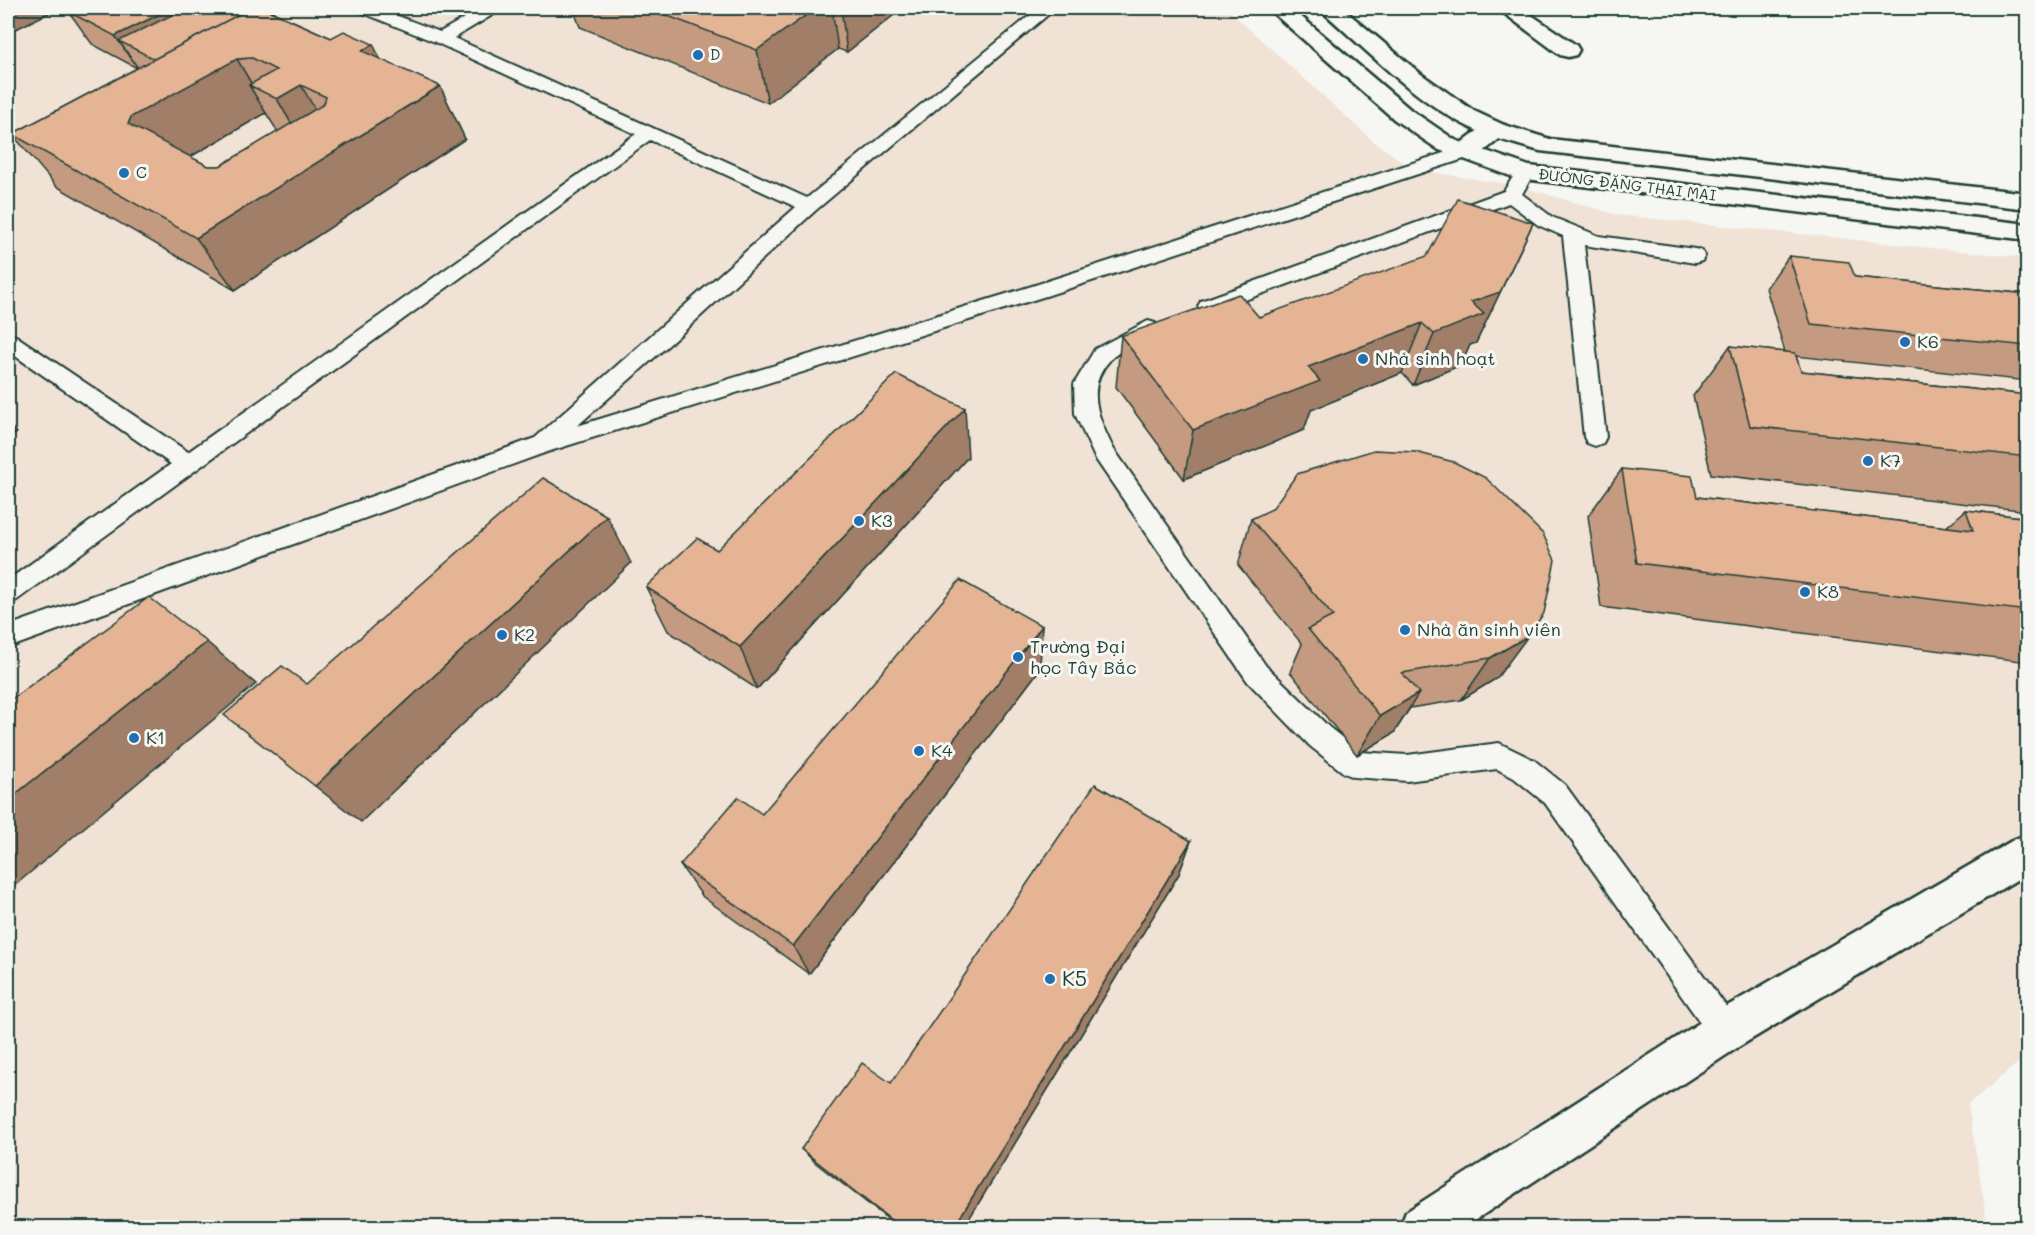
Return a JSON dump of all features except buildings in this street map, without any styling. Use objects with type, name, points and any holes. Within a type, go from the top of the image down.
[{"type":"street","name":"ĐƯỜNG ĐẶNG THAI MAI","points":[[1279,8],[1403,115],[1447,145],[1525,173],[2028,232]]},
{"type":"street","name":"ĐƯỜNG ĐẶNG THAI MAI","points":[[1330,8],[1441,99],[1468,117],[1496,130],[1548,146],[2028,201]]},
{"type":"street","points":[[1508,8],[1568,50]]},
{"type":"street","points":[[1466,152],[1496,130]]},
{"type":"street","points":[[1422,1227],[1725,1031],[2028,852]]},
{"type":"lane","points":[[364,8],[441,38],[809,206]]},
{"type":"lane","points":[[441,38],[493,8]]},
{"type":"lane","points":[[539,446],[674,329],[809,206],[1048,8]]},
{"type":"lane","points":[[8,593],[650,132]]},
{"type":"lane","points":[[8,636],[539,446],[1039,291],[1466,152]]},
{"type":"lane","points":[[1525,173],[1511,195],[1149,327],[1103,354],[1085,384],[1086,414],[1102,452],[1257,674],[1320,737],[1354,764],[1407,768],[1499,756],[1524,770],[1555,794],[1725,1031]]},
{"type":"lane","points":[[1511,195],[1545,220],[1595,242],[1695,256]]},
{"type":"lane","points":[[1573,234],[1595,437]]},
{"type":"lane","points":[[8,341],[188,464]]},
{"type":"shaded area","name":"Trường Đại học Tây Bắc","points":[[8,8],[1226,8],[1373,141],[1412,169],[1518,186],[1618,215],[2027,258],[2028,1055],[1968,1104],[1988,1227],[8,1227]]},
{"type":"place","name":"D","points":[[698,55]]},
{"type":"place","name":"C","points":[[124,173]]},
{"type":"place","name":"K6","points":[[1905,342]]},
{"type":"place","name":"Nhà sinh hoạt","points":[[1363,359]]},
{"type":"place","name":"K7","points":[[1868,461]]},
{"type":"place","name":"K3","points":[[859,521]]},
{"type":"place","name":"K8","points":[[1805,592]]},
{"type":"place","name":"Nhà ăn sinh viên","points":[[1405,630]]},
{"type":"place","name":"K2","points":[[502,635]]},
{"type":"place","name":"Trường Đại học Tây Bắc","points":[[1018,657]]},
{"type":"place","name":"K1","points":[[134,738]]},
{"type":"place","name":"K4","points":[[919,751]]},
{"type":"place","name":"K5","points":[[1050,979]]}]
